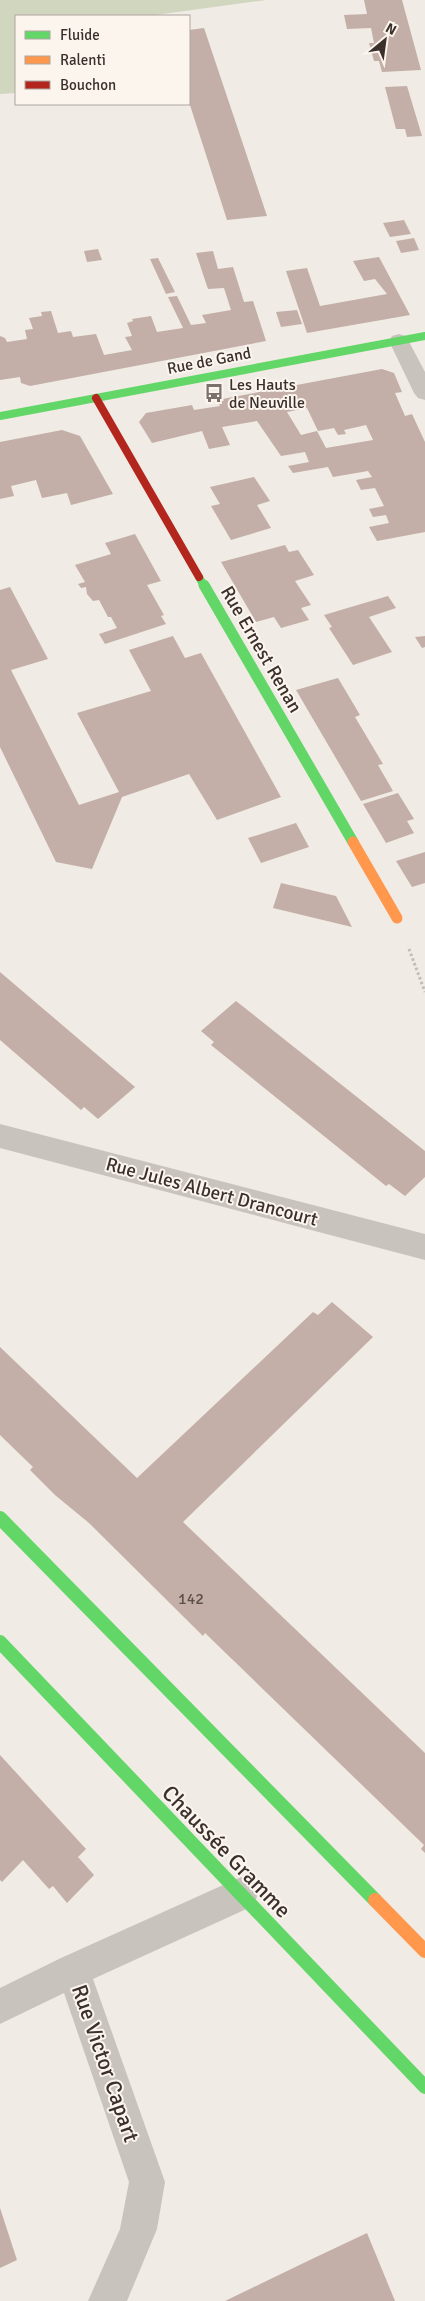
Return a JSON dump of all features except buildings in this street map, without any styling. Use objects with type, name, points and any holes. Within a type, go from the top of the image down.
[{"type":"main road","name":"Rue de Gand","points":[[0,416],[425,336]]},
{"type":"main road","name":"Rue Ernest Renan","points":[[96,398],[397,918]]},
{"type":"main road","points":[[0,1518],[425,1951]]},
{"type":"main road","name":"Chaussée Gramme","points":[[0,1642],[425,2087]]},
{"type":"street","points":[[400,341],[425,393]]},
{"type":"street","name":"Rue Jules Albert Drancourt","points":[[0,1136],[425,1247]]},
{"type":"street","name":"Rue Victor Capart","points":[[107,2301],[137,2235],[146,2205],[147,2182],[74,1970],[240,1894]]},
{"type":"street","points":[[0,2007],[74,1970]]},
{"type":"path","points":[[397,918],[425,992]]},
{"type":"green space","points":[[0,0],[266,0],[155,15],[15,15],[15,93],[0,94]]},
{"type":"traffic: fast","points":[[0,416],[425,336]]},
{"type":"traffic: fast","points":[[199,577],[353,842]]},
{"type":"traffic: fast","points":[[0,1518],[375,1900]]},
{"type":"traffic: fast","points":[[0,1642],[425,2087]]},
{"type":"traffic: slow","points":[[353,842],[397,918]]},
{"type":"traffic: slow","points":[[375,1900],[425,1951]]},
{"type":"traffic: jam","points":[[96,398],[199,577]]},
{"type":"place","name":"Les Hauts de Neuville","points":[[214,393]]}]
